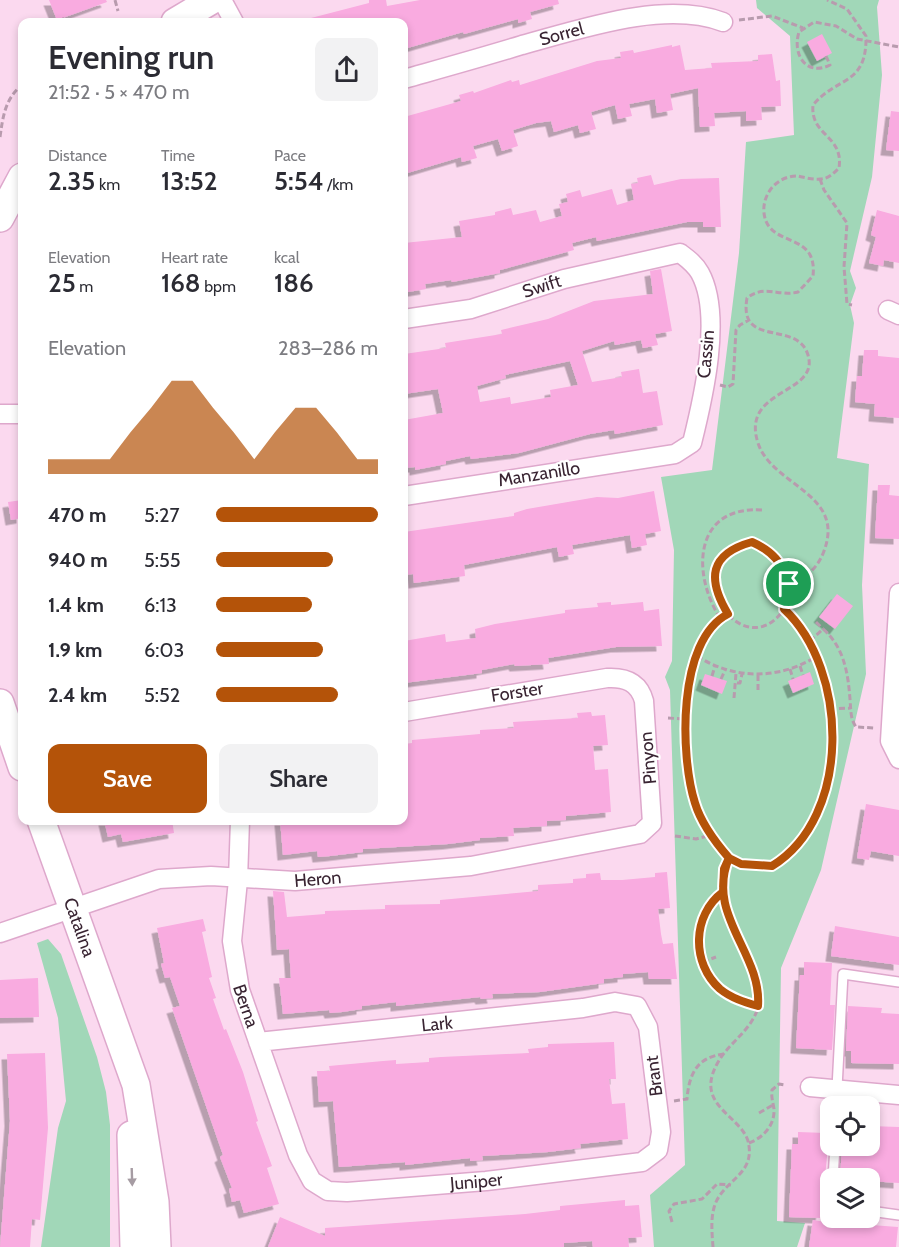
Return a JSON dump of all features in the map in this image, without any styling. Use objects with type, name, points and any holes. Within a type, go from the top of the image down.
[{"type":"street","points":[[182,18],[212,0]]},
{"type":"street","points":[[222,0],[232,18]]},
{"type":"street","name":"Sorrel","points":[[408,78],[628,18],[676,13],[705,15],[723,22]]},
{"type":"street","points":[[0,218],[18,184]]},
{"type":"street","name":"Swift","points":[[408,318],[471,309],[564,279],[680,254]]},
{"type":"street","name":"Cassin","points":[[675,454],[692,443],[704,382],[709,341],[708,300],[701,274],[693,262],[680,254]]},
{"type":"street","points":[[0,414],[18,414]]},
{"type":"street","name":"Manzanillo","points":[[408,495],[675,454]]},
{"type":"street","points":[[899,593],[890,729],[890,741],[899,759]]},
{"type":"street","name":"Forster","points":[[408,711],[607,678],[620,677],[631,681]]},
{"type":"street","name":"Pinyon","points":[[631,681],[642,692],[644,701],[653,814],[648,829],[640,834]]},
{"type":"street","points":[[0,703],[18,755]]},
{"type":"street","name":"Catalina","points":[[43,825],[117,1035],[128,1059],[142,1118],[155,1202],[157,1247]]},
{"type":"street","name":"Berna","points":[[240,825],[238,880],[232,941],[240,990],[298,1155],[312,1182]]},
{"type":"street","name":"Heron","points":[[0,933],[159,879],[202,876],[238,880],[295,881],[471,866],[640,834]]},
{"type":"street","name":"Lark","points":[[258,1042],[583,1008],[615,1002]]},
{"type":"street","name":"Brant","points":[[615,1002],[637,1006],[648,1027],[660,1132],[658,1150],[642,1162]]},
{"type":"street","name":"Catalina","points":[[117,1035],[131,1135],[134,1247]]},
{"type":"street","points":[[810,1087],[831,1096]]},
{"type":"street","points":[[878,1096],[899,1095]]},
{"type":"street","name":"Juniper","points":[[312,1182],[328,1191],[347,1192],[486,1181],[642,1162]]},
{"type":"lane","points":[[836,1096],[843,974],[899,982]]},
{"type":"lane","points":[[880,1212],[899,1215]]},
{"type":"path","points":[[115,0],[118,11]]},
{"type":"path","points":[[789,584],[800,580],[820,560],[829,534],[822,511],[814,498],[764,455],[758,445],[755,421],[759,411],[772,397],[802,380],[810,360],[807,351],[792,336],[756,327],[749,320],[745,309],[747,298],[754,293],[771,289],[781,293],[798,292],[813,276],[812,255],[806,247],[777,233],[764,216],[766,195],[775,184],[784,178],[795,176],[820,179],[830,177],[839,168],[841,157],[838,148],[815,124],[813,105],[820,96],[851,78],[864,60],[866,42],[862,26],[847,9],[827,0]]},
{"type":"path","points":[[723,22],[772,16],[803,28]]},
{"type":"path","points":[[826,56],[830,65],[821,69],[808,66],[803,61],[796,48],[799,32],[803,28],[814,22],[828,23],[866,42],[899,47]]},
{"type":"path","points":[[0,137],[3,112],[13,93],[18,89]]},
{"type":"path","points":[[820,179],[824,190],[847,223],[844,267],[847,304]]},
{"type":"path","points":[[841,304],[852,305]]},
{"type":"path","points":[[704,382],[729,387],[733,384],[736,330],[749,320]]},
{"type":"path","points":[[720,618],[707,597],[702,580],[704,545],[714,528],[727,517],[741,510],[763,510]]},
{"type":"path","points":[[752,542],[765,548],[777,558],[785,571],[789,584],[784,609],[766,627],[753,629],[741,625],[728,614],[715,588],[715,574],[718,562],[725,554],[738,546],[752,542]]},
{"type":"path","points":[[728,614],[720,618],[708,632],[689,680],[685,719],[685,756],[689,783],[696,806],[711,835],[729,858],[741,864],[772,866],[796,848],[810,829],[821,805],[832,753],[830,709],[817,656],[796,620],[784,609]]},
{"type":"path","points":[[816,622],[835,639],[842,655],[849,680],[851,720],[856,727],[890,729]]},
{"type":"path","points":[[809,641],[823,629]]},
{"type":"path","points":[[697,656],[725,670],[758,675],[800,666],[817,656]]},
{"type":"path","points":[[712,676],[715,666]]},
{"type":"path","points":[[800,666],[803,675]]},
{"type":"path","points":[[790,669],[793,679]]},
{"type":"path","points":[[721,679],[725,670]]},
{"type":"path","points":[[734,698],[736,673]]},
{"type":"path","points":[[737,682],[740,683],[742,674]]},
{"type":"path","points":[[758,675],[758,690]]},
{"type":"path","points":[[830,709],[851,708]]},
{"type":"path","points":[[668,718],[685,719]]},
{"type":"path","points":[[675,837],[696,839],[711,835]]},
{"type":"path","points":[[713,1247],[712,1220],[716,1203],[745,1169],[750,1157],[749,1143],[744,1132],[721,1111],[713,1094],[711,1080],[717,1063],[743,1035],[753,1019],[758,1006],[759,991],[729,922],[723,892],[724,869],[729,858]]},
{"type":"path","points":[[723,892],[707,909],[700,927],[703,962],[708,975],[721,989],[735,999],[758,1006]]},
{"type":"path","points":[[703,962],[716,957]]},
{"type":"path","points":[[657,1104],[687,1099],[689,1079],[694,1070],[711,1056],[725,1054]]},
{"type":"path","points":[[749,1143],[761,1137],[770,1126],[773,1105],[771,1095],[775,1086],[785,1085]]},
{"type":"path","points":[[759,1113],[773,1105]]},
{"type":"path","points":[[672,1222],[669,1211],[674,1204],[702,1199],[717,1184],[731,1185]]},
{"type":"green space","points":[[756,0],[879,0],[877,7],[882,75],[872,177],[850,271],[856,288],[850,305],[854,323],[837,458],[869,464],[862,585],[866,674],[821,870],[781,968],[777,1221],[805,1223],[797,1247],[654,1247],[650,1195],[685,1165],[670,690],[665,677],[672,661],[674,550],[661,477],[712,470],[739,253],[746,142],[794,135],[790,36],[757,8]]},
{"type":"green space","points":[[48,939],[61,954],[97,1057],[106,1092],[110,1125],[110,1247],[41,1247],[58,1128],[66,1101],[58,1018],[37,943]]},
{"type":"building","points":[[49,0],[106,0],[107,2],[63,18],[56,18]]},
{"type":"building","points":[[369,0],[386,0],[387,6],[420,0],[558,0],[559,4],[530,12],[532,19],[518,23],[518,19],[408,48],[408,18],[311,18],[369,3]]},
{"type":"building","points":[[822,34],[832,53],[817,61],[807,42]]},
{"type":"building","points":[[680,45],[685,70],[712,68],[711,63],[758,61],[758,55],[772,54],[776,81],[780,80],[781,106],[761,107],[762,120],[746,121],[746,111],[714,113],[715,126],[700,127],[698,88],[670,94],[673,110],[657,113],[655,99],[629,104],[632,116],[618,119],[615,105],[591,112],[596,129],[580,133],[578,125],[554,132],[551,121],[536,123],[513,130],[518,146],[502,151],[498,139],[473,146],[477,158],[462,162],[461,157],[408,173],[408,116],[461,101],[459,95],[473,91],[474,93],[511,80],[512,82],[519,80],[520,85],[597,61],[621,58],[620,52],[633,50],[634,53]]},
{"type":"building","points":[[891,111],[899,112],[899,151],[886,150]]},
{"type":"building","points":[[651,175],[654,185],[681,179],[719,178],[721,227],[703,227],[703,222],[687,222],[597,241],[596,237],[572,243],[574,250],[500,270],[500,273],[452,282],[451,280],[425,284],[426,289],[408,292],[408,243],[462,237],[459,221],[495,215],[495,212],[511,208],[513,215],[536,210],[540,222],[562,216],[559,204],[568,202],[566,194],[580,190],[582,197],[612,189],[617,205],[634,200],[631,184],[638,183],[637,178]]},
{"type":"building","points":[[877,210],[899,216],[899,263],[884,260],[883,266],[869,263],[876,237],[871,235]]},
{"type":"building","points":[[661,269],[672,331],[655,334],[658,345],[643,348],[641,340],[615,345],[614,341],[582,351],[592,382],[622,377],[621,372],[639,369],[643,393],[657,391],[663,425],[615,434],[614,430],[590,434],[519,453],[471,459],[470,456],[446,461],[446,464],[415,470],[415,467],[408,468],[408,419],[443,413],[438,389],[408,393],[408,353],[446,348],[445,343],[502,334],[501,330],[548,319],[594,301],[653,294],[650,271]],"holes":[[[570,361],[578,385],[550,390],[551,397],[511,404],[510,397],[480,402],[477,386],[506,378],[505,375]]]},
{"type":"building","points":[[864,350],[878,350],[878,356],[899,358],[899,418],[874,416],[875,404],[855,402],[857,376],[862,376]]},
{"type":"building","points":[[878,485],[890,485],[889,495],[899,496],[899,539],[875,538]]},
{"type":"building","points":[[654,491],[661,531],[645,534],[647,545],[632,548],[630,535],[572,545],[574,554],[559,557],[557,547],[464,565],[465,576],[414,583],[413,574],[408,575],[408,531],[514,516],[514,513],[527,509],[597,497],[618,498]]},
{"type":"building","points":[[18,501],[18,519],[11,520],[8,502]]},
{"type":"building","points":[[837,594],[853,606],[835,629],[819,617]]},
{"type":"building","points":[[611,602],[611,605],[643,602],[644,611],[659,609],[662,646],[616,647],[548,658],[549,664],[515,666],[514,664],[482,670],[482,673],[408,682],[408,640],[445,634],[446,642],[476,638],[475,629],[565,613],[565,610],[598,607],[597,603]]},
{"type":"building","points":[[810,672],[814,684],[793,693],[788,681]]},
{"type":"building","points":[[705,674],[727,681],[722,694],[701,685]]},
{"type":"building","points":[[591,712],[592,716],[605,715],[608,745],[593,746],[595,770],[608,769],[611,812],[566,816],[566,820],[547,821],[547,826],[513,828],[514,836],[480,838],[480,840],[448,844],[363,849],[363,852],[318,857],[317,851],[283,855],[280,825],[408,825],[408,744],[412,743],[412,740],[480,734],[480,730],[514,728],[513,722],[578,718],[577,713]]},
{"type":"building","points":[[866,804],[899,810],[899,856],[871,851],[869,860],[857,858]]},
{"type":"building","points":[[105,825],[173,825],[174,833],[123,842],[121,834],[108,837]]},
{"type":"building","points":[[667,872],[670,908],[658,909],[663,944],[673,943],[677,979],[649,979],[648,972],[623,974],[623,977],[604,979],[604,983],[540,992],[492,994],[493,998],[481,999],[480,997],[396,1006],[396,1002],[362,1006],[362,1009],[342,1012],[330,1013],[329,1010],[283,1014],[279,978],[291,978],[289,949],[277,950],[273,891],[284,892],[287,917],[325,914],[325,911],[385,909],[385,905],[440,904],[440,900],[538,891],[538,885],[573,883],[573,879],[586,878],[586,874],[600,873],[601,880],[622,880],[655,877],[655,873]]},
{"type":"building","points":[[203,919],[206,931],[202,932],[212,977],[209,978],[216,998],[213,999],[243,1072],[258,1121],[256,1122],[272,1166],[267,1168],[279,1204],[244,1213],[240,1200],[232,1202],[229,1189],[232,1188],[220,1157],[223,1155],[172,1008],[180,1006],[170,977],[165,978],[161,964],[164,963],[157,928]]},
{"type":"building","points":[[835,926],[899,937],[899,965],[831,956]]},
{"type":"building","points":[[804,962],[832,963],[830,1005],[835,1005],[832,1050],[796,1048],[800,975],[804,975]]},
{"type":"building","points":[[38,978],[39,1017],[0,1018],[0,980]]},
{"type":"building","points":[[848,1006],[882,1008],[881,1013],[899,1014],[899,1064],[851,1063],[851,1051],[846,1051]]},
{"type":"building","points":[[614,1042],[616,1079],[609,1079],[612,1104],[625,1103],[628,1139],[580,1144],[581,1148],[548,1152],[482,1156],[483,1160],[470,1161],[470,1158],[405,1165],[405,1162],[339,1167],[333,1101],[319,1102],[317,1071],[330,1071],[329,1066],[383,1061],[396,1060],[396,1064],[429,1062],[429,1058],[441,1057],[529,1053],[528,1049],[548,1047],[548,1044]]},
{"type":"building","points":[[45,1053],[48,1128],[40,1220],[32,1219],[30,1247],[0,1247],[10,1121],[7,1054]]},
{"type":"building","points":[[880,1126],[899,1127],[899,1183],[880,1182],[880,1168],[841,1168],[841,1156],[880,1156]]},
{"type":"building","points":[[798,1132],[820,1133],[820,1156],[827,1156],[826,1168],[820,1168],[820,1218],[789,1217],[792,1144],[798,1144]]},
{"type":"building","points":[[625,1200],[625,1206],[639,1205],[642,1237],[628,1238],[629,1247],[593,1247],[592,1241],[564,1243],[564,1247],[268,1247],[280,1217],[325,1236],[325,1228],[525,1214],[560,1210],[560,1206]]},
{"type":"building","points":[[813,1220],[820,1221],[820,1228],[898,1227],[896,1247],[809,1247]]},
{"type":"route","points":[[789,584],[784,609],[796,620],[806,635],[821,667],[830,709],[832,753],[821,805],[810,829],[796,848],[772,866],[741,864],[729,858],[724,869],[723,892],[729,922],[755,979],[759,991],[758,1006],[735,999],[721,989],[708,975],[701,956],[700,927],[707,909],[723,892],[723,885],[724,869],[729,858],[708,830],[696,806],[689,783],[684,733],[686,704],[689,680],[708,632],[718,619],[728,614],[715,588],[718,562],[725,554],[738,546],[752,542],[765,548],[777,558],[785,571],[789,584]]}]
